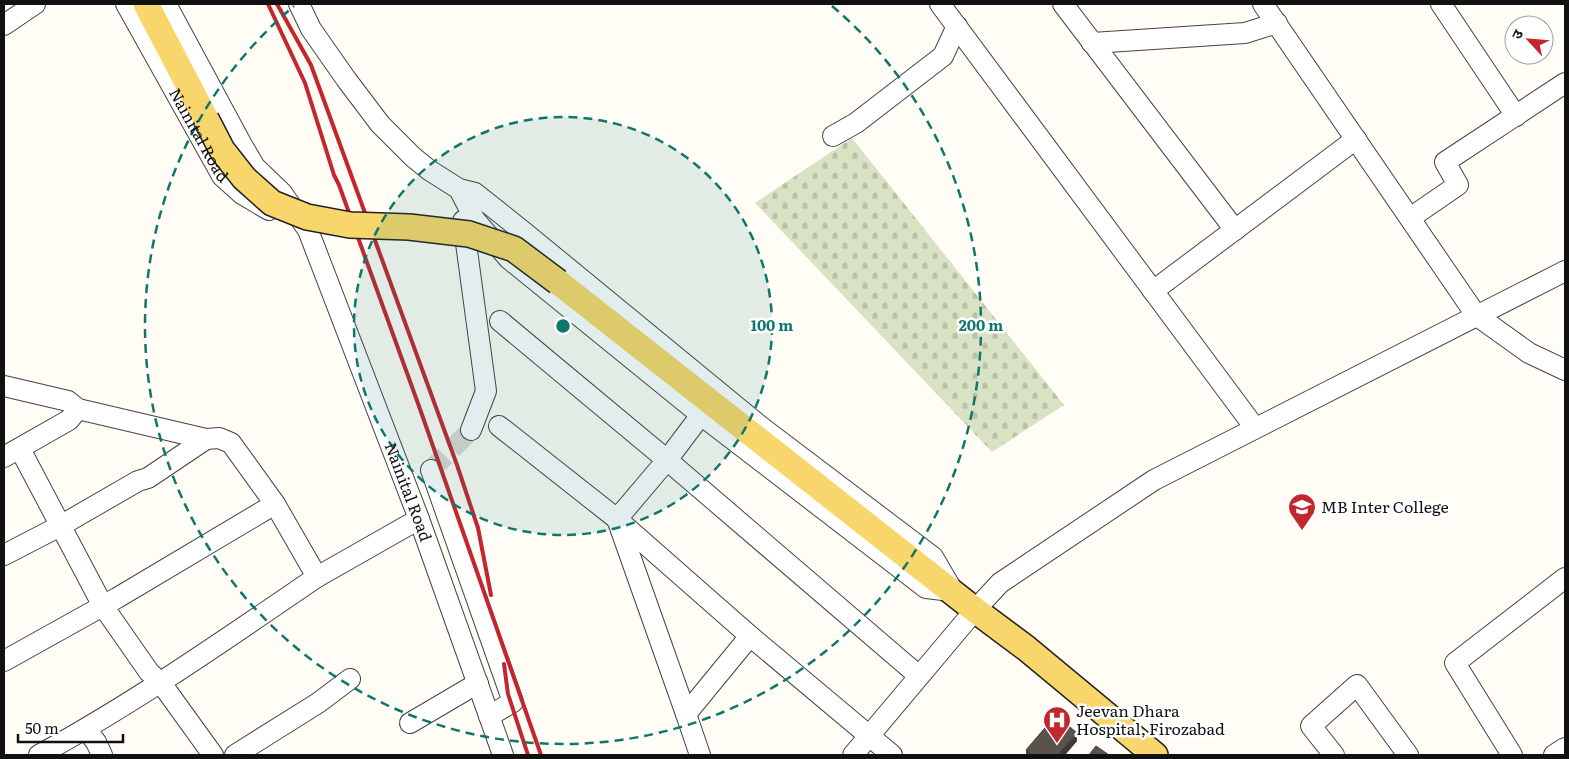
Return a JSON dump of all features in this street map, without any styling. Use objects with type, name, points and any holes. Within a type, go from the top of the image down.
[{"type":"main road","name":"Nainital Road","points":[[146,4],[222,150],[244,178],[272,203],[307,217],[350,224],[409,227],[469,234],[514,249],[1026,648],[1155,755]]},
{"type":"street","points":[[4,25],[35,4]]},
{"type":"street","name":"Nainital Road","points":[[126,4],[222,176],[242,194],[308,230]]},
{"type":"street","name":"Nainital Road","points":[[166,4],[255,167],[282,193],[308,230],[419,519],[503,755]]},
{"type":"street","points":[[299,4],[311,28],[346,79],[380,124],[398,143],[429,170],[459,189],[476,194],[760,426],[933,557],[952,591]]},
{"type":"street","points":[[940,4],[1255,428]]},
{"type":"street","points":[[1062,4],[1235,230]]},
{"type":"street","points":[[1263,4],[1476,315],[1529,353],[1565,370]]},
{"type":"street","points":[[1441,4],[1516,116]]},
{"type":"street","points":[[1092,43],[1245,33],[1276,23]]},
{"type":"street","points":[[833,136],[856,123],[943,56],[957,26]]},
{"type":"street","points":[[1410,218],[1458,185],[1445,162],[1565,83]]},
{"type":"street","points":[[1153,291],[1356,139]]},
{"type":"street","points":[[459,189],[475,220],[509,259],[702,415],[926,588],[952,591]]},
{"type":"street","points":[[459,189],[486,391],[470,430]]},
{"type":"street","points":[[266,208],[282,193]]},
{"type":"street","points":[[853,755],[1000,583],[1154,480],[1565,271]]},
{"type":"street","points":[[500,321],[667,460],[919,676]]},
{"type":"street","points":[[4,386],[68,402],[78,409],[206,439],[219,438],[230,443],[274,504],[317,577]]},
{"type":"street","points":[[78,409],[69,420],[12,453],[60,526],[103,606],[149,672],[161,683],[213,755]]},
{"type":"street","points":[[616,519],[667,460],[702,415]]},
{"type":"street","points":[[498,426],[616,519],[750,636],[892,755]]},
{"type":"street","points":[[4,555],[60,526],[138,481],[148,478],[206,439]]},
{"type":"street","points":[[431,470],[513,702],[489,716]]},
{"type":"street","points":[[4,661],[103,606],[274,504]]},
{"type":"street","points":[[39,755],[161,683],[317,577],[419,519]]},
{"type":"street","points":[[616,519],[700,755]]},
{"type":"street","points":[[1512,755],[1455,663],[1565,578]]},
{"type":"street","points":[[686,714],[750,636]]},
{"type":"street","points":[[235,755],[318,703],[350,679]]},
{"type":"street","points":[[410,722],[478,683]]},
{"type":"street","points":[[1334,755],[1311,726],[1357,685],[1408,755]]},
{"type":"street","points":[[86,729],[96,742],[102,755]]},
{"type":"street","points":[[1554,755],[1565,748]]},
{"type":"green space","points":[[852,138],[1064,405],[992,452],[755,203]]},
{"type":"building","points":[[1056,715],[1077,733],[1058,755],[1032,755],[1026,750]]},
{"type":"building","points":[[1096,746],[1109,755],[1089,755]]},
{"type":"tunnel","points":[[431,470],[471,430]]},
{"type":"railway","points":[[268,4],[305,83],[334,175],[420,409],[541,755]]},
{"type":"railway","points":[[277,4],[311,65],[457,465],[478,528],[491,595]]},
{"type":"railway","points":[[504,664],[508,694],[528,755]]},
{"type":"place","name":"MB Inter College","points":[[1302,531]]},
{"type":"place","name":"Jeevan Dhara Hospital, Firozabad","points":[[1057,744]]}]
